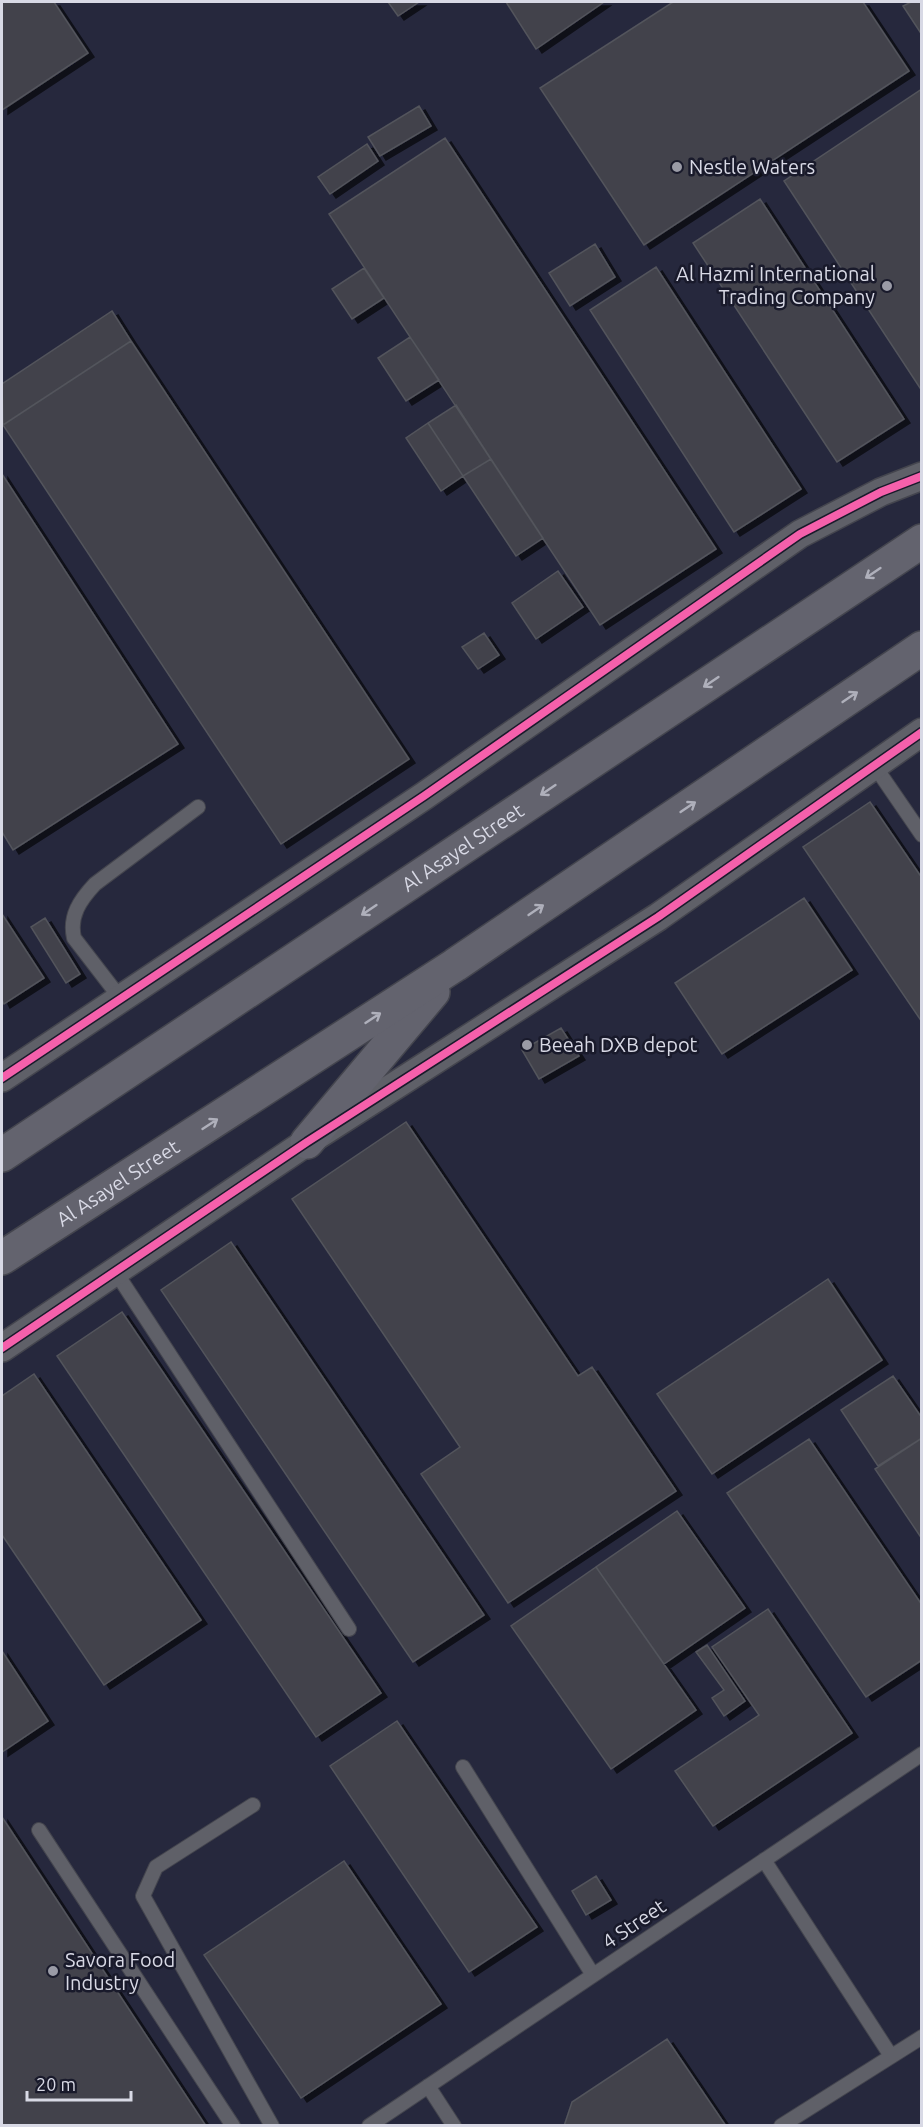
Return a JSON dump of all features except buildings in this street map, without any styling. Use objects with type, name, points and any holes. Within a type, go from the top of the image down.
[{"type":"main road","name":"Al Asayel Street","points":[[2,1155],[921,541]]},
{"type":"main road","name":"Al Asayel Street","points":[[2,1258],[455,965],[921,648]]},
{"type":"main road","points":[[307,1142],[455,965]]},
{"type":"street","points":[[2,1078],[433,790],[800,534],[881,492],[921,476]]},
{"type":"street","points":[[2,1348],[307,1142],[658,917],[921,732]]},
{"type":"lane","points":[[874,765],[921,835]]},
{"type":"lane","points":[[121,999],[74,938],[72,930],[76,910],[82,897],[94,884],[198,807]]},
{"type":"lane","points":[[115,1271],[349,1629]]},
{"type":"lane","name":"4 Street","points":[[369,2126],[921,1754]]},
{"type":"lane","points":[[463,1767],[593,1975]]},
{"type":"lane","points":[[253,1805],[156,1867],[143,1896],[272,2126]]},
{"type":"lane","points":[[39,1830],[233,2126]]},
{"type":"lane","points":[[764,1860],[891,2056]]},
{"type":"lane","points":[[781,2126],[921,2037]]},
{"type":"lane","points":[[428,2086],[454,2126]]},
{"type":"shaded area","points":[[2,2],[921,2],[921,2125],[2,2126]]},
{"type":"cycle path","points":[[2,1078],[424,796],[800,534],[881,492],[922,476]]},
{"type":"cycle path","points":[[2,1348],[307,1142],[658,917],[922,732]]},
{"type":"place","name":"Nestle Waters","points":[[677,167]]},
{"type":"place","name":"Al Hazmi International Trading Company","points":[[887,286]]},
{"type":"place","name":"Beeah DXB depot","points":[[527,1045]]},
{"type":"place","name":"Savora Food Industry","points":[[53,1971]]}]
